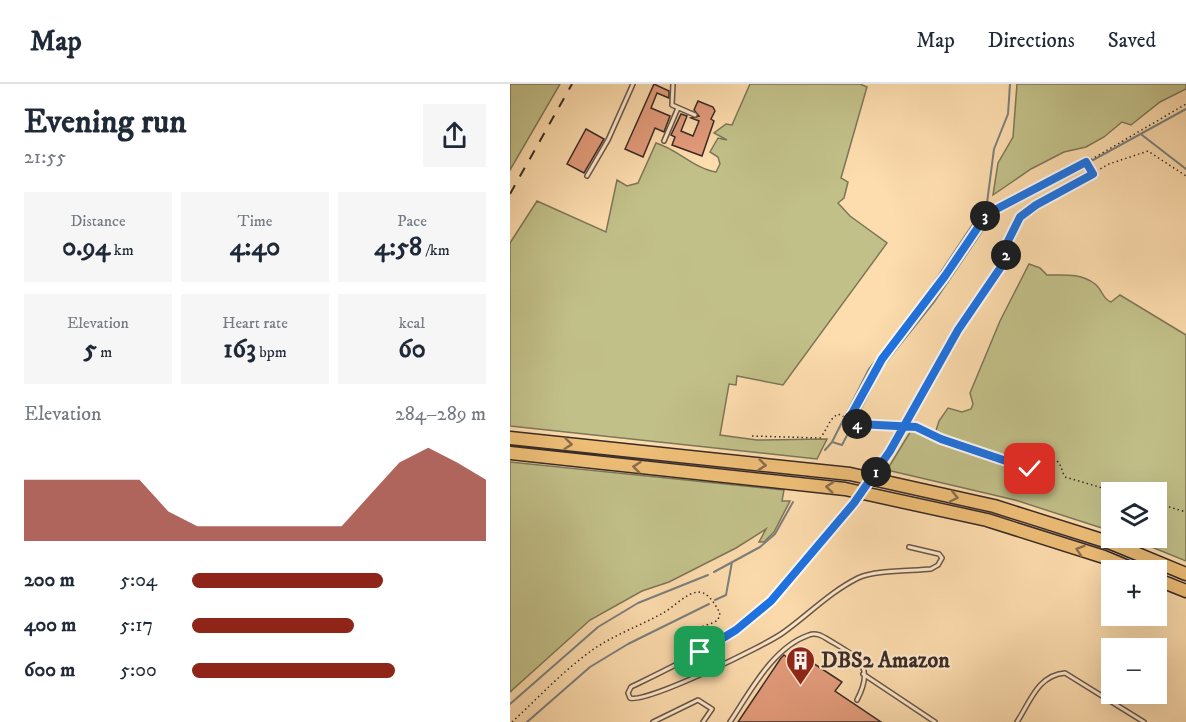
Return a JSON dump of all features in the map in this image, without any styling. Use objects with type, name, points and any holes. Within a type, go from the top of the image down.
[{"type":"highway","points":[[510,438],[850,474],[994,506],[1111,543],[1186,574]]},
{"type":"highway","points":[[510,453],[845,489],[987,520],[1111,560]]},
{"type":"highway","points":[[1167,583],[1186,591]]},
{"type":"lane","points":[[587,176],[608,140],[633,84]]},
{"type":"lane","points":[[673,84],[672,105],[694,115]]},
{"type":"lane","points":[[664,141],[678,108]]},
{"type":"lane","points":[[909,547],[939,554],[942,558],[938,565],[931,569],[860,577],[819,602],[783,633],[728,662],[645,698],[630,698],[628,693],[631,687],[690,658],[736,630],[771,601],[830,535],[890,451],[940,365]]},
{"type":"lane","points":[[730,722],[773,658],[808,635],[817,634],[857,657],[864,674],[864,686],[857,700]]},
{"type":"lane","points":[[1017,722],[1047,677],[1065,673],[1144,722]]},
{"type":"lane","points":[[864,674],[935,722]]},
{"type":"lane","points":[[653,722],[698,700],[712,709],[703,722]]},
{"type":"path","points":[[849,419],[882,359],[945,276],[987,214],[1086,162],[1186,104]]},
{"type":"path","points":[[940,365],[958,330],[1005,261],[1008,241],[1020,217],[1036,205],[1109,164],[1148,151],[1186,176]]},
{"type":"path","points":[[1086,162],[1093,174]]},
{"type":"path","points":[[752,436],[820,438],[826,431],[830,419],[838,414],[858,424],[916,427],[941,439],[1030,469],[1037,468],[1049,458],[1055,459],[1060,463],[1065,477],[1101,488]]},
{"type":"path","points":[[1167,506],[1186,512]]},
{"type":"path","points":[[512,722],[587,654],[618,634],[664,612],[690,594],[700,592],[707,595],[720,613],[718,620],[711,625],[688,630],[684,647],[690,658]]},
{"type":"shaded area","points":[[510,84],[560,84],[510,170]]},
{"type":"shaded area","points":[[750,84],[860,84],[867,87],[841,178],[848,182],[844,198],[838,203],[850,216],[887,243],[783,385],[737,376],[736,385],[729,384],[720,435],[757,440],[827,439],[817,459],[510,426],[510,243],[537,201],[606,232],[617,180],[627,186],[638,183],[656,143],[701,167],[716,172],[720,164],[718,157],[710,152],[718,138],[727,140],[714,133],[726,124],[732,125]]},
{"type":"shaded area","points":[[1017,84],[1186,84],[1186,89],[1160,102],[1131,125],[1122,122],[1104,137],[1086,147],[1064,152],[1031,169],[993,195],[998,163],[1013,137]]},
{"type":"shaded area","points":[[1029,264],[1040,268],[1047,275],[1072,275],[1090,280],[1098,286],[1108,301],[1111,302],[1120,295],[1186,335],[1186,561],[1154,548],[1167,548],[1167,482],[1101,482],[1101,528],[1015,500],[887,470],[912,429],[933,440],[939,421],[948,408],[962,412],[971,409],[973,404],[970,393],[1000,321]]},
{"type":"shaded area","points":[[510,462],[784,490],[782,501],[790,501],[774,532],[764,542],[759,542],[766,529],[736,548],[669,582],[642,591],[590,620],[510,692]]},
{"type":"building","points":[[654,84],[669,91],[669,98],[657,93],[651,108],[670,116],[664,132],[655,128],[643,157],[625,149]]},
{"type":"building","points":[[698,101],[713,107],[715,111],[711,119],[714,121],[702,156],[672,145],[675,137],[671,135],[681,114],[687,116],[681,131],[693,136],[699,121],[691,118],[699,116],[694,110]]},
{"type":"building","points":[[586,129],[604,139],[584,173],[567,164]]},
{"type":"building","name":"DBS2 Amazon","points":[[793,650],[842,682],[835,691],[881,722],[738,722],[781,658],[784,655],[788,658]]},
{"type":"waterway","points":[[825,450],[832,442],[869,369],[929,290],[987,203],[994,149],[1008,114],[1010,84]]},
{"type":"waterway","points":[[832,442],[842,445],[883,366],[934,302],[993,215],[1186,109]]},
{"type":"waterway","points":[[1142,135],[1186,169]]},
{"type":"waterway","points":[[714,572],[760,547],[775,534],[793,502]]},
{"type":"waterway","points":[[715,600],[726,595],[732,562]]},
{"type":"waterway","points":[[510,704],[598,627],[638,603],[708,575]]},
{"type":"waterway","points":[[527,722],[590,667],[628,644],[709,604]]},
{"type":"railway","points":[[510,194],[572,84]]},
{"type":"place","name":"DBS2 Amazon","points":[[800,686]]},
{"type":"route","points":[[700,652],[736,630],[771,601],[830,535],[890,451],[915,408],[940,365],[958,330],[1005,261],[1008,241],[1020,217],[1036,205],[1093,174],[1086,162],[987,214],[945,276],[882,359],[849,419],[858,424],[886,425],[916,427],[941,439],[1030,469]]}]
